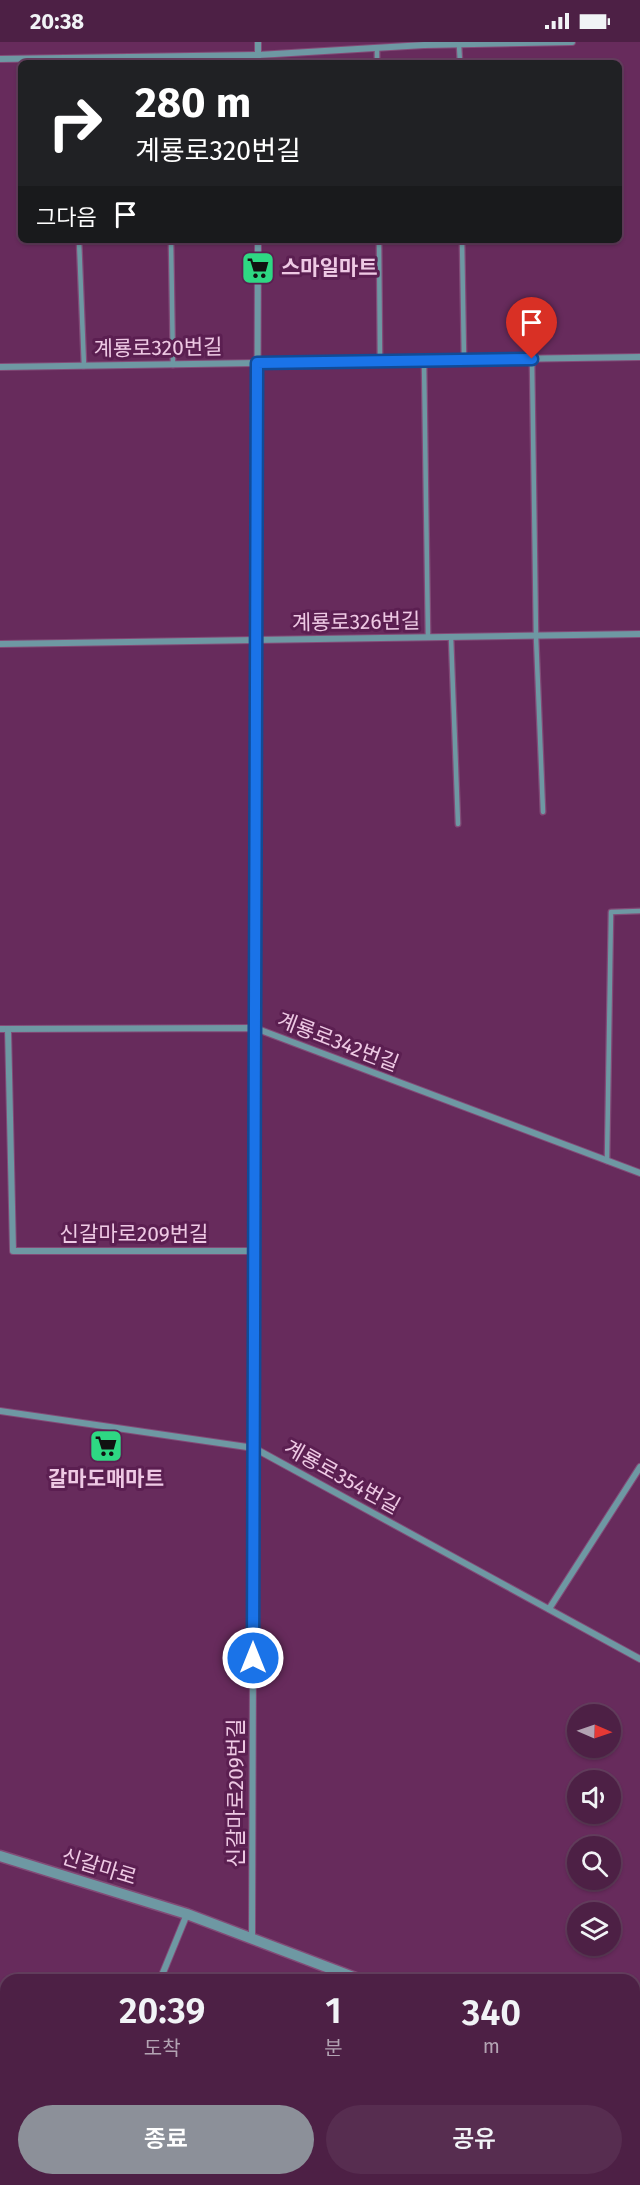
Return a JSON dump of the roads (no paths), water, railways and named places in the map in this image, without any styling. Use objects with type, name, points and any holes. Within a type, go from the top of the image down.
[{"type":"street","points":[[258,42],[258,60]]},
{"type":"street","points":[[0,58],[72,60],[258,55],[424,44],[572,42]]},
{"type":"street","name":"신갈마로209번길","points":[[252,1939],[258,243]]},
{"type":"street","name":"계룡로320번길","points":[[0,368],[640,357]]},
{"type":"street","name":"계룡로326번길","points":[[0,644],[640,634]]},
{"type":"street","name":"계룡로342번길","points":[[0,1029],[255,1028],[640,1173]]},
{"type":"street","name":"신갈마로209번길","points":[[8,1029],[13,1251],[255,1251]]},
{"type":"street","name":"계룡로354번길","points":[[0,1411],[254,1448],[640,1659]]},
{"type":"street","points":[[549,1609],[640,1467]]},
{"type":"street","name":"신갈마로","points":[[0,1856],[187,1914],[345,1974]]},
{"type":"street","points":[[162,1974],[187,1914]]},
{"type":"lane","points":[[459,45],[460,60]]},
{"type":"lane","points":[[377,48],[377,60]]},
{"type":"lane","points":[[79,243],[84,366]]},
{"type":"lane","points":[[171,243],[173,365]]},
{"type":"lane","points":[[379,243],[380,362]]},
{"type":"lane","points":[[462,243],[464,360]]},
{"type":"lane","points":[[532,359],[536,636],[543,812]]},
{"type":"lane","points":[[424,361],[428,638]]},
{"type":"lane","points":[[451,637],[458,824]]},
{"type":"lane","points":[[608,1161],[611,912],[640,911]]},
{"type":"place","name":"스마일마트","points":[[258,268]]},
{"type":"place","name":"갈마도매마트","points":[[106,1446]]}]
